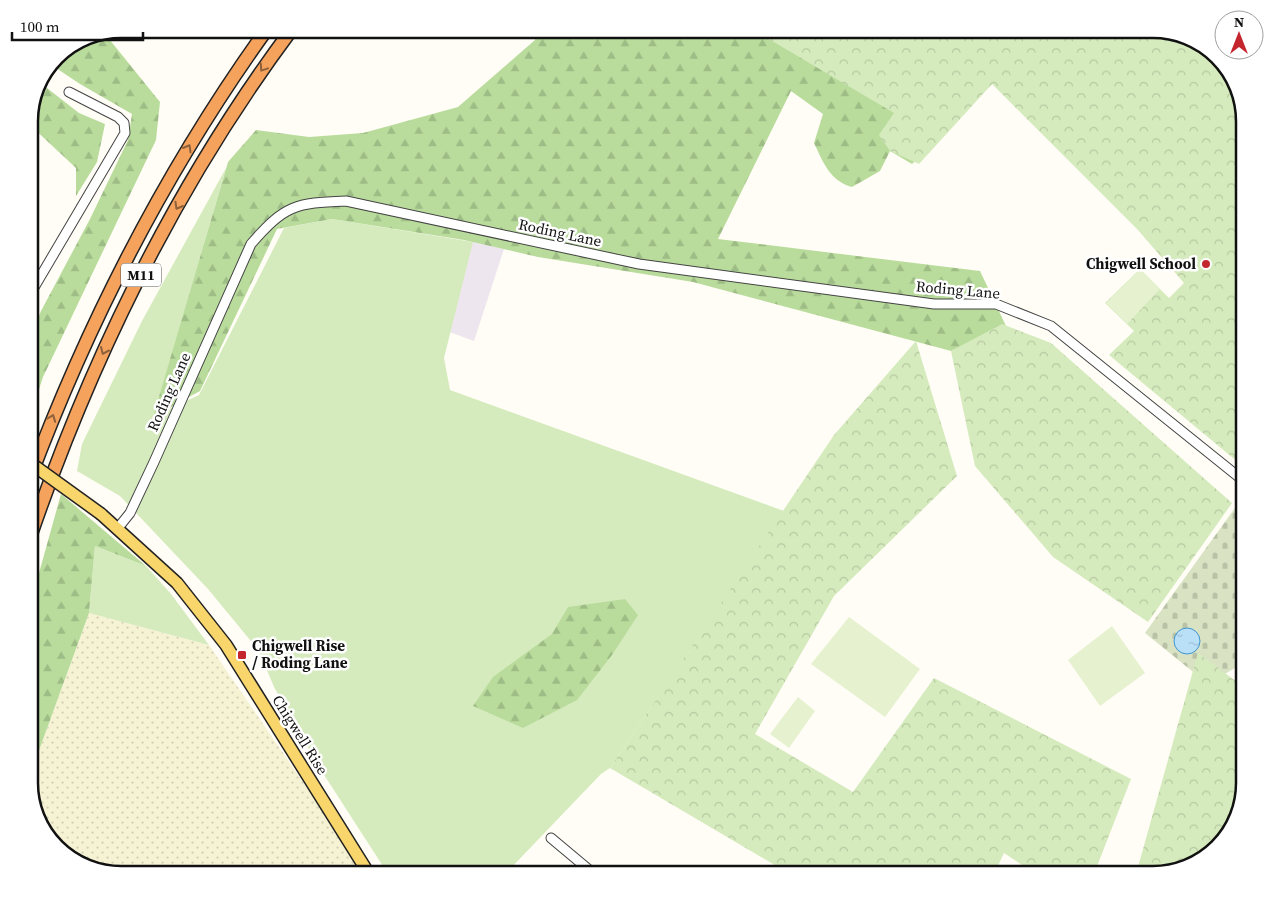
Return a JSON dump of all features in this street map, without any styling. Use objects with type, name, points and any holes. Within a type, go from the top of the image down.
[{"type":"highway","name":"M11","points":[[38,456],[54,413],[104,301],[193,140],[261,38]]},
{"type":"highway","name":"M11","points":[[38,515],[72,422],[111,334],[165,228],[206,157],[263,68],[285,38]]},
{"type":"main road","points":[[38,468],[118,528]]},
{"type":"main road","name":"Chigwell Rise","points":[[118,528],[177,583],[226,645],[364,866]]},
{"type":"street","points":[[38,281],[125,132],[124,123],[118,117],[69,92]]},
{"type":"street","name":"Roding Lane","points":[[118,528],[130,514],[251,244],[268,224],[288,209],[323,202],[346,201],[551,247],[639,264],[934,304],[996,304],[1051,326],[1236,475]]},
{"type":"street","points":[[551,838],[584,866]]},
{"type":"shaded area","points":[[473,242],[504,249],[474,341],[441,329]]},
{"type":"shaded area","points":[[89,613],[209,645],[361,866],[120,866],[94,861],[70,848],[58,837],[49,824],[39,799],[38,753]]},
{"type":"green space","points":[[535,38],[795,38],[992,84],[912,164],[890,151],[880,171],[852,187],[838,180],[828,170],[814,143],[823,114],[791,91],[718,239],[980,271],[1006,326],[951,351],[693,282],[538,257],[464,240],[332,219],[277,229],[200,391],[153,417],[228,162],[256,130],[309,137],[363,133],[458,107]]},
{"type":"green space","name":"Chigwell School","points":[[767,38],[1154,38],[1180,42],[1204,55],[1223,74],[1235,104],[1236,461],[1109,355],[1134,331],[1105,303],[1140,269],[1169,298],[1184,283],[1137,229],[992,84],[919,164],[890,151],[879,135],[894,113]]},
{"type":"green space","points":[[109,39],[160,102],[156,140],[43,377],[38,392],[38,318],[90,219],[128,140],[132,114],[56,68],[74,51],[89,44]]},
{"type":"green space","points":[[1198,51],[1204,55],[1224,75]]},
{"type":"green space","points":[[45,87],[79,113],[105,124],[97,162],[76,196],[76,168],[38,132],[39,104]]},
{"type":"green space","points":[[226,168],[154,416],[199,395],[284,228],[332,219],[473,242],[444,358],[450,390],[784,511],[610,768],[601,774],[513,866],[383,866],[319,767],[274,687],[259,651],[208,589],[120,496],[77,471],[82,444],[142,321]]},
{"type":"green space","points":[[1140,269],[1160,289],[1127,324],[1106,303]]},
{"type":"green space","points":[[1002,324],[1051,343],[1232,503],[1148,622],[1053,557],[975,466],[951,351]]},
{"type":"green space","points":[[916,341],[957,476],[834,596],[755,734],[853,792],[934,678],[1131,779],[1097,866],[1024,866],[1004,853],[998,866],[776,866],[610,768],[834,435]]},
{"type":"green space","points":[[61,494],[146,566],[95,546],[89,613],[38,753],[38,577]]},
{"type":"green space","points":[[1236,507],[1236,667],[1208,684],[1145,633]]},
{"type":"green space","points":[[95,546],[146,566],[171,594],[209,645],[89,613]]},
{"type":"green space","points":[[625,599],[638,615],[612,655],[577,700],[523,728],[473,706],[493,677],[552,634],[568,607]]},
{"type":"green space","points":[[849,617],[920,669],[885,717],[811,664]]},
{"type":"green space","points":[[1112,626],[1145,673],[1100,706],[1068,660]]},
{"type":"green space","points":[[1198,653],[1236,681],[1235,799],[1228,819],[1219,833],[1204,848],[1190,857],[1170,864],[1138,866]]},
{"type":"green space","points":[[798,697],[815,711],[789,748],[770,734]]},
{"type":"water","points":[[1187,628],[1197,631],[1200,641],[1197,651],[1187,654],[1177,651],[1174,641],[1177,631]]},
{"type":"place","name":"Chigwell School","points":[[1206,264]]},
{"type":"place","name":"Chigwell Rise / Roding Lane","points":[[242,655]]}]
